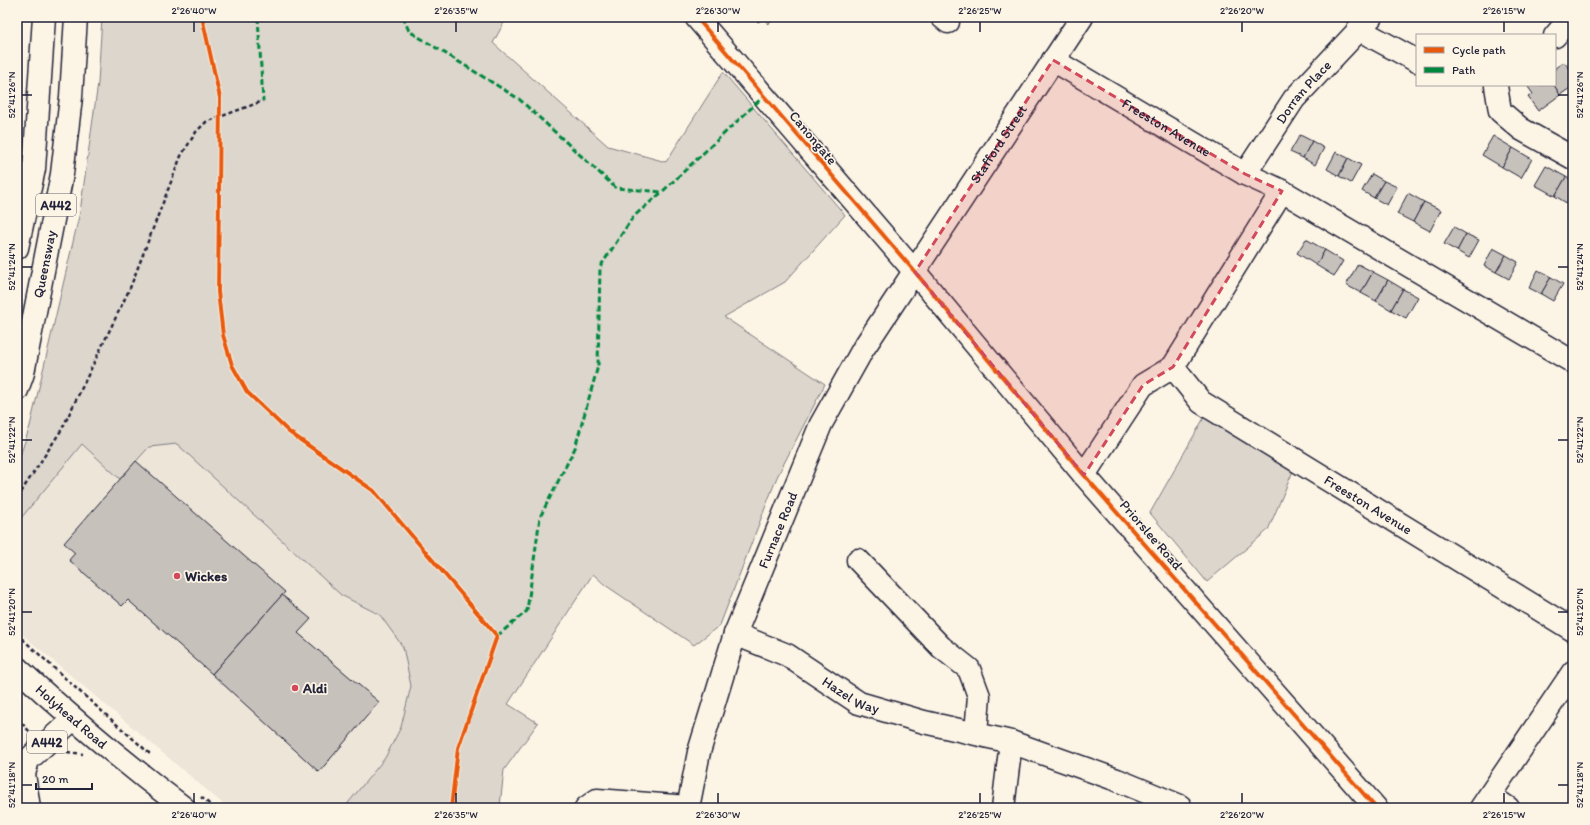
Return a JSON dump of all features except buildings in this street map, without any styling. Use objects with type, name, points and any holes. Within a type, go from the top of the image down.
[{"type":"main road","name":"Queensway","points":[[17,248],[34,169],[44,17]]},
{"type":"main road","name":"Queensway","points":[[17,390],[24,366],[62,174],[71,97],[76,17]]},
{"type":"main road","name":"Canongate","points":[[696,17],[915,272]]},
{"type":"main road","name":"Stafford Street","points":[[915,272],[1082,17]]},
{"type":"main road","points":[[1556,35],[1567,22],[1568,17]]},
{"type":"main road","points":[[1364,23],[1416,60]]},
{"type":"main road","name":"Dorran Place","points":[[1245,174],[1294,99],[1364,23]]},
{"type":"main road","name":"Freeston Avenue","points":[[1053,60],[1245,174],[1282,191],[1573,362]]},
{"type":"main road","points":[[1494,86],[1500,111],[1521,129],[1573,158]]},
{"type":"main road","points":[[1084,475],[1143,385],[1173,367],[1282,191]]},
{"type":"main road","name":"Priorslee Road","points":[[915,272],[1084,475],[1376,808]]},
{"type":"main road","name":"Furnace Road","points":[[688,808],[699,752],[735,634],[821,424],[863,349],[915,272]]},
{"type":"main road","name":"Freeston Avenue","points":[[1173,367],[1201,402],[1573,630]]},
{"type":"main road","points":[[858,560],[941,647],[969,669],[979,696],[976,734]]},
{"type":"main road","name":"Hazel Way","points":[[735,634],[787,655],[859,703],[924,722],[1010,742],[1117,780],[1180,808]]},
{"type":"main road","name":"Holyhead Road","points":[[17,668],[72,720],[134,771],[184,808]]},
{"type":"main road","points":[[1508,808],[1485,802],[1573,672]]},
{"type":"main road","name":"A442","points":[[29,808],[24,774],[28,760],[72,720]]},
{"type":"main road","points":[[1002,808],[1010,742]]},
{"type":"main road","points":[[586,808],[597,800],[688,808]]},
{"type":"path","points":[[17,498],[20,491],[62,429],[86,380],[130,288],[181,156],[196,132],[206,122],[220,115],[263,101]]},
{"type":"path","points":[[220,109],[220,123]]},
{"type":"highlighted area","points":[[1053,60],[1245,174],[1282,191],[1173,367],[1143,385],[1084,475],[915,272]]},
{"type":"shaded area","points":[[102,17],[507,17],[493,43],[608,146],[666,162],[723,72],[845,215],[785,282],[724,317],[825,384],[777,477],[720,625],[694,645],[605,585],[593,574],[508,704],[538,723],[504,770],[500,806],[492,808],[344,808],[385,758],[401,727],[411,686],[403,647],[380,615],[341,595],[177,444],[149,447],[120,479],[82,444],[17,523],[17,465],[30,426],[80,212],[98,83]]},
{"type":"shaded area","points":[[1205,416],[1293,471],[1268,530],[1207,582],[1150,513]]},
{"type":"shaded area","points":[[177,443],[341,595],[380,615],[403,647],[411,686],[401,727],[385,758],[344,808],[228,808],[17,630],[17,523],[82,444],[120,479],[149,447]]},
{"type":"marked path","points":[[258,17],[263,101]]},
{"type":"marked path","points":[[403,17],[409,31],[519,99],[616,188],[662,192],[764,96]]},
{"type":"marked path","points":[[497,636],[527,611],[540,517],[575,448],[598,366],[600,267],[633,217],[662,192]]},
{"type":"cycle path","points":[[202,17],[220,98],[218,292],[223,335],[232,365],[247,392],[289,432],[374,491],[497,636],[458,748],[451,808]]},
{"type":"cycle path","points":[[696,17],[915,272],[1084,475],[1376,808]]},
{"type":"place","name":"Wickes","points":[[177,576]]},
{"type":"place","name":"Aldi","points":[[295,688]]}]
